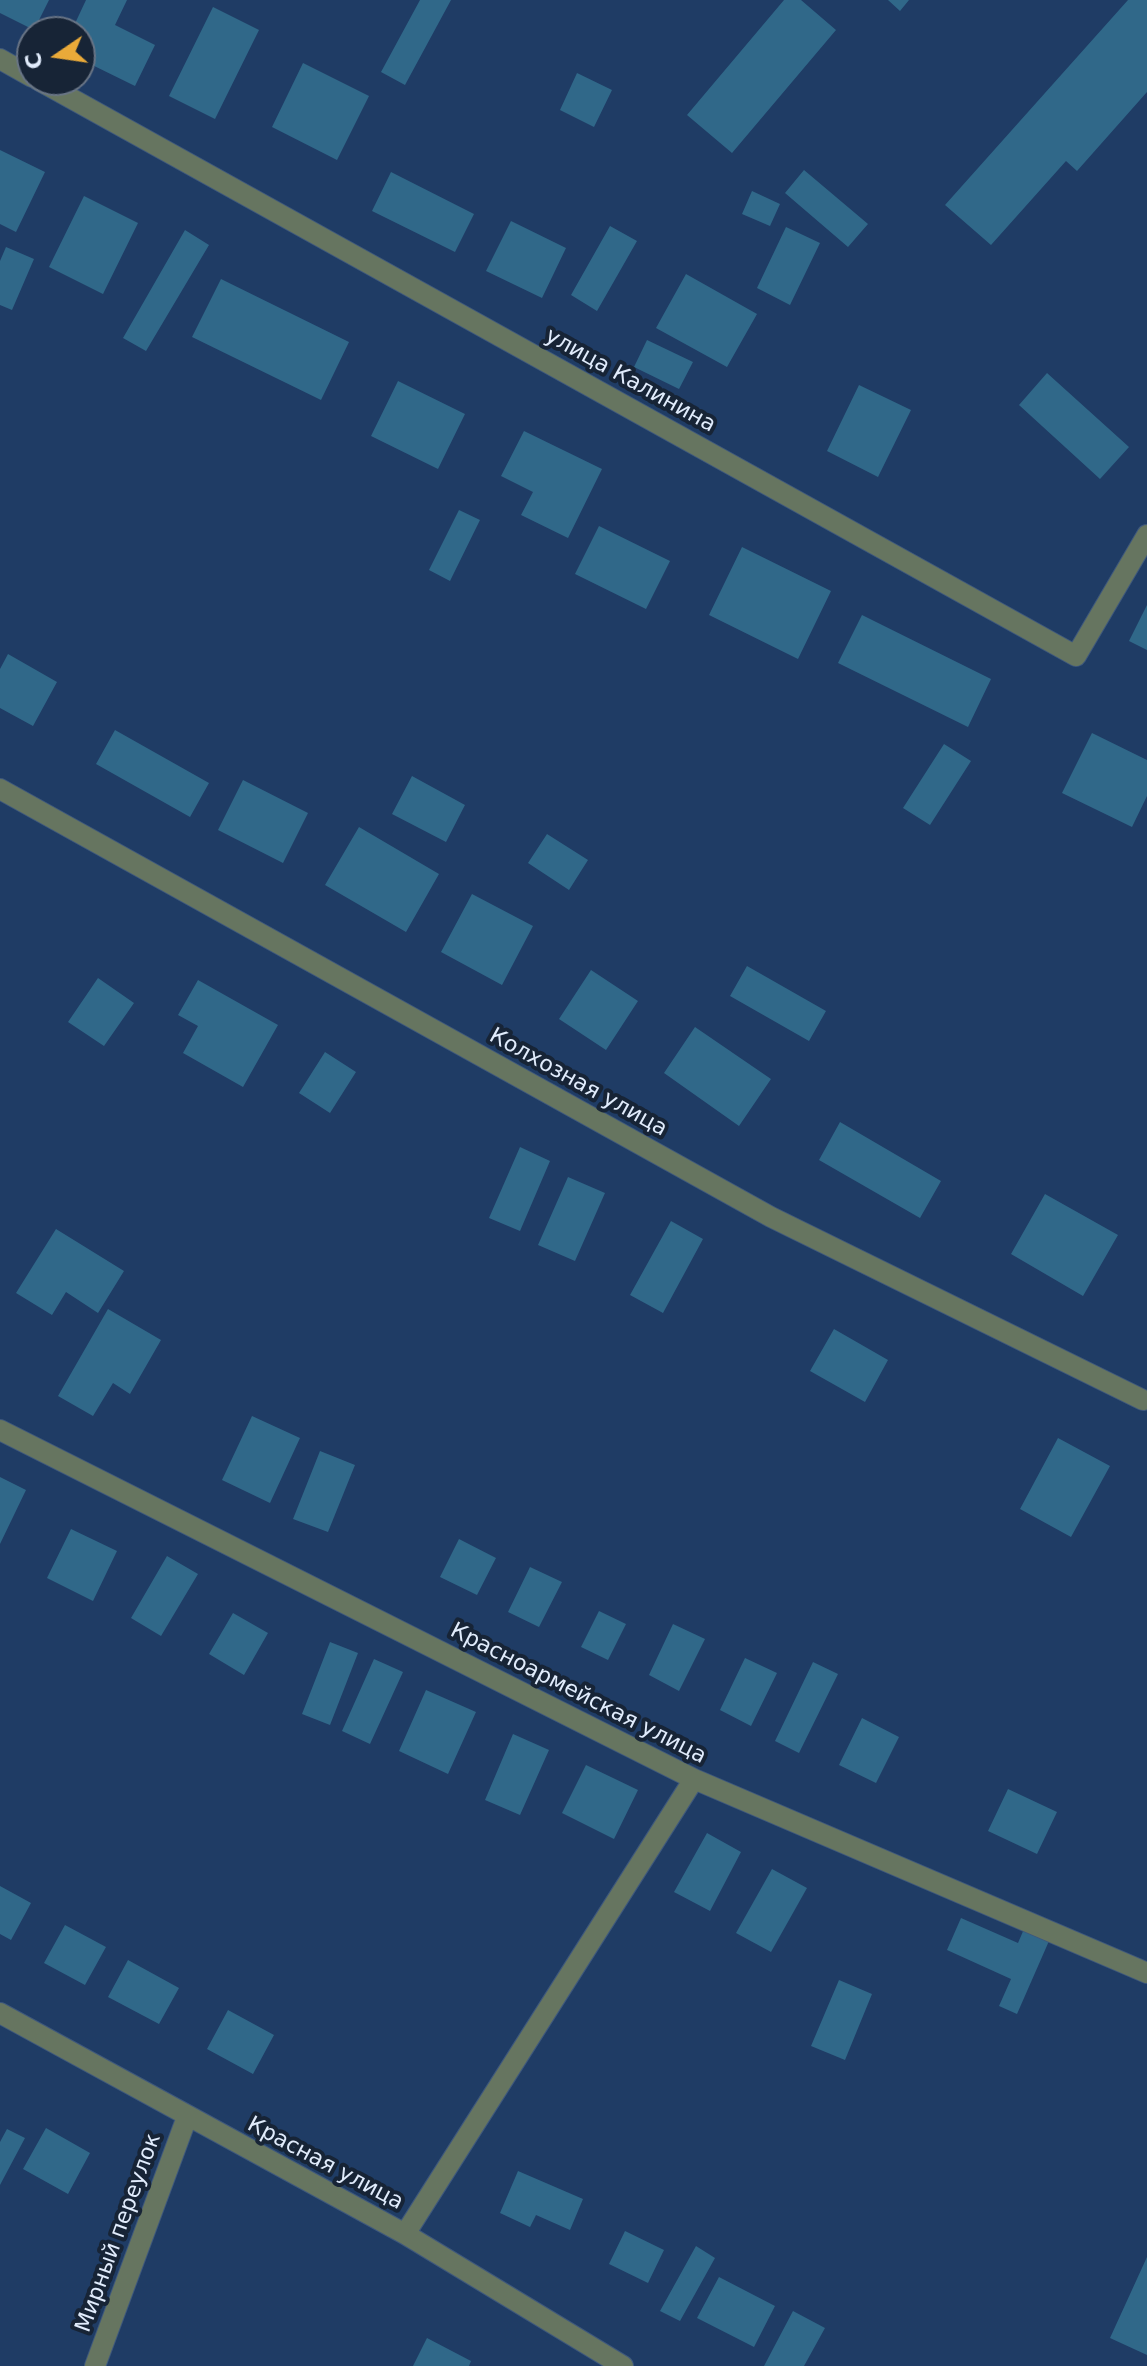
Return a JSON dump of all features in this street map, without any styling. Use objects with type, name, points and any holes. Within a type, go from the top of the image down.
[{"type":"street","name":"улица Калинина","points":[[67,96],[1076,656],[1147,535]]},
{"type":"street","name":"Колхозная улица","points":[[0,789],[771,1217],[1143,1400]]},
{"type":"street","name":"Красноармейская улица","points":[[0,1430],[694,1779],[1147,1973]]},
{"type":"street","points":[[405,2234],[694,1779]]},
{"type":"street","name":"Красная улица","points":[[0,2013],[405,2234],[623,2366]]},
{"type":"street","name":"Мирный переулок","points":[[95,2366],[187,2117]]},
{"type":"building","points":[[0,0],[49,0],[41,16],[16,16],[16,21],[0,13]]},
{"type":"building","points":[[86,0],[127,0],[115,25],[155,45],[135,86],[96,67],[96,16],[78,16]]},
{"type":"building","points":[[420,0],[451,0],[405,85],[381,72]]},
{"type":"building","points":[[784,0],[801,0],[836,30],[732,153],[687,115]]},
{"type":"building","points":[[888,0],[909,0],[900,11]]},
{"type":"building","points":[[1128,0],[1147,0],[1147,92],[1077,171],[1066,161],[991,245],[945,205]]},
{"type":"building","points":[[213,7],[259,30],[215,119],[169,96]]},
{"type":"building","points":[[303,63],[369,96],[337,160],[272,127]]},
{"type":"building","points":[[577,73],[612,90],[594,127],[560,110]]},
{"type":"building","points":[[0,150],[45,172],[16,232],[0,224]]},
{"type":"building","points":[[804,170],[868,224],[848,247],[785,193]]},
{"type":"building","points":[[391,172],[474,214],[455,252],[372,211]]},
{"type":"building","points":[[752,191],[780,204],[770,226],[742,214]]},
{"type":"building","points":[[84,196],[138,223],[103,294],[49,267]]},
{"type":"building","points":[[511,221],[566,248],[542,298],[486,271]]},
{"type":"building","points":[[610,226],[637,241],[597,311],[571,295]]},
{"type":"building","points":[[786,227],[820,243],[790,305],[757,288]]},
{"type":"building","points":[[185,230],[209,245],[146,351],[123,338]]},
{"type":"building","points":[[6,247],[34,259],[12,310],[0,305],[0,261]]},
{"type":"building","points":[[686,274],[757,314],[727,367],[656,328]]},
{"type":"building","points":[[221,279],[349,342],[321,400],[192,337]]},
{"type":"building","points":[[647,340],[693,362],[679,389],[634,367]]},
{"type":"building","points":[[1047,373],[1129,447],[1100,479],[1019,405]]},
{"type":"building","points":[[398,381],[465,414],[438,469],[371,436]]},
{"type":"building","points":[[859,385],[911,410],[878,477],[827,451]]},
{"type":"building","points":[[524,431],[602,469],[568,538],[521,515],[533,492],[501,476]]},
{"type":"building","points":[[459,510],[480,520],[450,581],[429,570]]},
{"type":"building","points":[[599,526],[670,561],[646,609],[575,574]]},
{"type":"building","points":[[742,547],[831,591],[798,659],[709,615]]},
{"type":"building","points":[[1147,605],[1147,650],[1129,641]]},
{"type":"building","points":[[862,615],[991,679],[968,727],[838,663]]},
{"type":"building","points":[[8,654],[57,682],[33,726],[0,708],[0,669]]},
{"type":"building","points":[[115,730],[209,783],[190,817],[96,764]]},
{"type":"building","points":[[1092,733],[1147,760],[1147,796],[1132,827],[1062,793]]},
{"type":"building","points":[[944,744],[971,761],[930,825],[903,808]]},
{"type":"building","points":[[412,776],[465,805],[446,842],[392,814]]},
{"type":"building","points":[[243,780],[308,813],[283,863],[218,830]]},
{"type":"building","points":[[359,827],[439,874],[406,932],[325,885]]},
{"type":"building","points":[[547,834],[588,860],[569,890],[528,863]]},
{"type":"building","points":[[472,894],[533,926],[502,985],[441,952]]},
{"type":"building","points":[[747,966],[826,1011],[809,1041],[730,996]]},
{"type":"building","points":[[591,970],[638,1001],[606,1050],[559,1019]]},
{"type":"building","points":[[98,978],[134,1003],[104,1046],[68,1022]]},
{"type":"building","points":[[198,980],[278,1025],[243,1087],[183,1053],[198,1026],[178,1015]]},
{"type":"building","points":[[695,1027],[771,1079],[739,1126],[664,1073]]},
{"type":"building","points":[[325,1052],[356,1072],[330,1113],[299,1093]]},
{"type":"building","points":[[840,1122],[941,1181],[920,1218],[819,1160]]},
{"type":"building","points":[[520,1147],[550,1161],[520,1231],[489,1218]]},
{"type":"building","points":[[568,1177],[605,1193],[575,1261],[538,1245]]},
{"type":"building","points":[[1045,1194],[1118,1235],[1083,1296],[1011,1254]]},
{"type":"building","points":[[671,1221],[703,1239],[663,1313],[630,1295]]},
{"type":"building","points":[[56,1229],[124,1271],[98,1313],[66,1292],[52,1315],[16,1293]]},
{"type":"building","points":[[108,1309],[161,1340],[130,1394],[113,1383],[93,1416],[58,1396]]},
{"type":"building","points":[[834,1329],[888,1360],[865,1402],[810,1371]]},
{"type":"building","points":[[252,1416],[300,1438],[270,1503],[222,1480]]},
{"type":"building","points":[[1058,1438],[1110,1466],[1071,1537],[1020,1509]]},
{"type":"building","points":[[320,1451],[355,1465],[328,1532],[293,1519]]},
{"type":"building","points":[[0,1477],[26,1490],[0,1544]]},
{"type":"building","points":[[71,1529],[117,1551],[93,1601],[47,1578]]},
{"type":"building","points":[[459,1539],[496,1558],[477,1595],[440,1577]]},
{"type":"building","points":[[167,1556],[198,1574],[161,1636],[131,1618]]},
{"type":"building","points":[[530,1567],[562,1582],[539,1627],[508,1612]]},
{"type":"building","points":[[599,1611],[626,1624],[608,1660],[581,1647]]},
{"type":"building","points":[[233,1613],[268,1633],[244,1675],[209,1654]]},
{"type":"building","points":[[673,1624],[705,1639],[679,1691],[649,1675]]},
{"type":"building","points":[[330,1642],[358,1653],[330,1725],[302,1714]]},
{"type":"building","points":[[745,1658],[777,1673],[751,1726],[720,1710]]},
{"type":"building","points":[[374,1659],[403,1672],[370,1744],[342,1731]]},
{"type":"building","points":[[813,1662],[838,1674],[799,1753],[775,1741]]},
{"type":"building","points":[[426,1690],[476,1712],[448,1774],[399,1751]]},
{"type":"building","points":[[862,1718],[899,1737],[876,1783],[839,1765]]},
{"type":"building","points":[[513,1734],[549,1750],[520,1815],[485,1800]]},
{"type":"building","points":[[586,1765],[638,1790],[614,1839],[562,1813]]},
{"type":"building","points":[[1008,1789],[1057,1812],[1037,1854],[988,1831]]},
{"type":"building","points":[[707,1833],[741,1852],[710,1911],[674,1892]]},
{"type":"building","points":[[772,1869],[807,1888],[771,1952],[736,1933]]},
{"type":"building","points":[[0,1886],[31,1903],[11,1940],[0,1934]]},
{"type":"building","points":[[961,1918],[1018,1943],[1024,1929],[1049,1941],[1017,2014],[999,2006],[1011,1979],[947,1950]]},
{"type":"building","points":[[65,1925],[106,1947],[85,1985],[44,1963]]},
{"type":"building","points":[[128,1960],[179,1988],[159,2024],[108,1997]]},
{"type":"building","points":[[839,1980],[872,1994],[845,2060],[811,2046]]},
{"type":"building","points":[[228,2010],[274,2035],[253,2074],[207,2049]]},
{"type":"building","points":[[46,2128],[90,2153],[68,2194],[23,2169]]},
{"type":"building","points":[[7,2129],[25,2138],[0,2185],[0,2142]]},
{"type":"building","points":[[518,2171],[583,2199],[570,2230],[536,2215],[530,2227],[500,2213]]},
{"type":"building","points":[[625,2231],[664,2250],[648,2283],[609,2264]]},
{"type":"building","points":[[696,2246],[715,2258],[680,2321],[660,2311]]},
{"type":"building","points":[[1147,2257],[1147,2355],[1110,2338]]},
{"type":"building","points":[[719,2277],[775,2306],[754,2347],[697,2318]]},
{"type":"building","points":[[793,2311],[825,2328],[804,2366],[764,2366]]},
{"type":"building","points":[[427,2338],[471,2361],[469,2366],[413,2366]]}]
